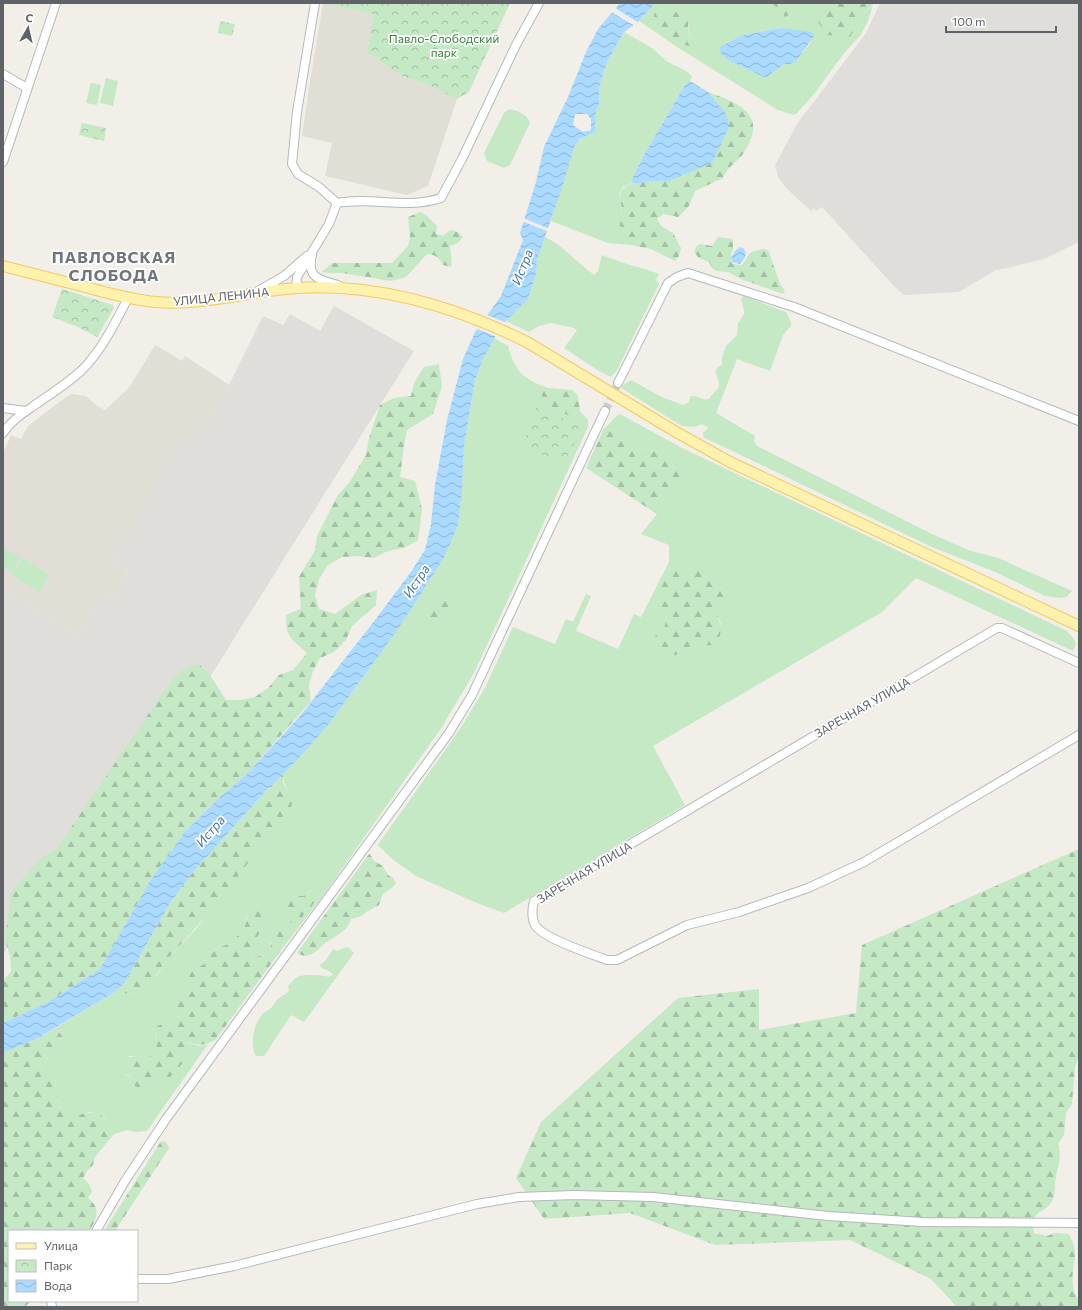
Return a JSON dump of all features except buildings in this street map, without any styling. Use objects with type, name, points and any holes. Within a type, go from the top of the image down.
[{"type":"main road","name":"УЛИЦА ЛЕНИНА","points":[[3,266],[128,298],[156,302],[202,301],[296,288],[349,288],[392,295],[468,316],[527,342],[676,432],[730,462],[1079,626]]},
{"type":"street","points":[[3,162],[56,3]]},
{"type":"street","points":[[315,3],[298,112],[292,164],[294,170],[298,174],[318,187],[337,203]]},
{"type":"street","points":[[337,203],[354,200],[394,204],[412,204],[441,198],[462,159],[516,45],[539,3]]},
{"type":"street","points":[[3,74],[27,88]]},
{"type":"street","points":[[296,288],[297,277],[329,224],[337,203]]},
{"type":"street","points":[[314,250],[310,268],[314,276],[349,288]]},
{"type":"street","points":[[254,294],[284,276],[314,250]]},
{"type":"street","points":[[618,383],[668,283],[677,277],[688,273],[794,307],[1079,421]]},
{"type":"street","points":[[3,433],[11,422],[68,382],[82,370],[102,344],[118,319],[128,298]]},
{"type":"street","points":[[3,408],[26,411]]},
{"type":"street","points":[[97,1230],[125,1181],[166,1119],[449,733],[472,695],[605,411]]},
{"type":"street","name":"ЗАРЕЧНАЯ УЛИЦА","points":[[1078,661],[1002,628],[997,628],[534,901],[531,911],[535,925],[545,934],[607,960],[617,960],[687,925],[739,912],[808,888],[864,862],[1079,735]]},
{"type":"street","points":[[138,1279],[168,1279],[234,1266],[477,1204],[519,1197],[574,1195],[653,1197],[828,1216],[923,1222],[1079,1224]]},
{"type":"shaded area","points":[[323,3],[373,14],[367,53],[402,76],[430,86],[457,99],[428,186],[407,195],[325,176],[332,143],[302,136]]},
{"type":"shaded area","points":[[880,3],[1079,3],[1079,242],[1044,259],[996,270],[959,292],[904,295],[893,285],[822,207],[816,211],[814,208],[811,211],[787,189],[778,177],[775,165],[797,124],[866,33]]},
{"type":"shaded area","points":[[334,306],[414,351],[128,808],[3,953],[3,591],[79,636],[104,594],[113,599],[128,572],[127,569],[112,560],[183,437],[194,443],[229,385],[263,316],[283,325],[290,314],[320,331]]},
{"type":"shaded area","points":[[155,345],[182,361],[185,356],[229,385],[194,443],[183,438],[112,560],[127,569],[128,572],[113,599],[104,594],[79,636],[3,591],[3,454],[11,435],[21,439],[28,426],[72,394],[86,396],[96,405],[105,410],[129,388]]},
{"type":"green space","name":"Павло-Слободский парк","points":[[323,3],[510,3],[469,92],[457,99],[430,86],[402,76],[367,53],[373,14]]},
{"type":"green space","points":[[655,3],[770,3],[775,6],[785,17],[791,14],[795,3],[825,3],[826,7],[850,37],[862,16],[873,5],[868,21],[860,36],[845,52],[814,94],[794,115],[778,110],[677,47],[639,21]],"holes":[[[690,21],[688,30],[693,39],[684,45],[668,39],[654,30]],[[781,28],[811,42],[792,64],[784,64],[767,77],[743,35]]]},
{"type":"green space","points":[[770,3],[795,3],[791,14],[785,17],[775,6]]},
{"type":"green space","points":[[825,3],[874,3],[862,16],[850,37],[827,35],[814,16],[826,7]]},
{"type":"green space","points":[[664,10],[686,14],[689,20],[689,34],[693,39],[692,46],[672,41],[654,30],[654,14],[656,11]]},
{"type":"green space","points":[[220,21],[235,24],[232,36],[218,33]]},
{"type":"green space","points":[[624,32],[652,48],[666,61],[686,71],[692,76],[690,81],[685,85],[644,155],[632,179],[632,183],[623,187],[619,194],[622,210],[620,226],[631,245],[608,243],[551,221],[575,145],[580,139],[595,132],[596,111],[599,104],[599,88],[607,62]]},
{"type":"green space","points":[[106,78],[118,81],[113,106],[100,103]]},
{"type":"green space","points":[[91,83],[101,85],[97,105],[86,103]]},
{"type":"green space","points":[[708,92],[731,101],[748,113],[752,120],[753,130],[750,141],[743,154],[729,168],[723,178],[695,191],[689,206],[678,217],[663,214],[657,219],[661,226],[673,233],[681,248],[679,256],[675,261],[651,249],[631,245],[620,226],[622,211],[620,196],[622,190],[626,186],[632,184],[648,181],[668,181],[724,111]]},
{"type":"green space","points":[[509,109],[522,113],[530,123],[510,165],[504,168],[487,161],[484,153],[504,113]]},
{"type":"green space","points":[[82,123],[106,128],[104,141],[79,135]]},
{"type":"green space","points":[[420,212],[426,215],[437,226],[436,234],[443,236],[450,230],[458,232],[463,237],[458,243],[450,246],[452,262],[451,267],[443,265],[439,258],[427,254],[406,277],[391,281],[343,273],[322,272],[332,263],[392,263],[408,246],[410,236],[408,217]]},
{"type":"green space","points":[[545,237],[558,245],[594,275],[598,271],[602,255],[659,274],[656,280],[659,284],[617,370],[611,377],[564,348],[577,330],[574,328],[551,323],[539,326],[529,332],[506,321],[528,299],[536,274],[537,260]]},
{"type":"green space","points":[[718,237],[733,239],[731,262],[733,264],[742,265],[752,252],[763,249],[768,251],[780,284],[785,291],[783,294],[741,279],[728,272],[716,271],[709,262],[699,258],[694,252],[697,246],[700,244],[712,246]]},
{"type":"green space","points":[[62,289],[113,305],[114,308],[97,337],[78,327],[52,317]]},
{"type":"green space","points":[[743,296],[786,312],[791,322],[791,326],[783,335],[770,371],[737,359],[716,413],[755,436],[754,441],[757,446],[932,534],[968,550],[998,558],[1072,591],[1066,597],[1060,598],[1045,596],[993,571],[934,548],[703,437],[703,433],[708,428],[702,424],[695,427],[682,426],[621,388],[631,380],[662,397],[683,405],[688,403],[691,396],[709,399],[719,386],[716,369],[722,364],[722,357],[726,346],[737,335],[738,323],[744,314],[741,299]]},
{"type":"green space","points":[[494,338],[508,346],[514,362],[521,373],[526,378],[548,388],[542,392],[544,402],[571,417],[580,411],[588,420],[588,427],[474,673],[442,727],[322,897],[282,949],[285,940],[270,942],[270,950],[264,955],[256,957],[250,953],[254,942],[262,930],[267,913],[247,916],[244,931],[226,945],[212,951],[207,956],[204,964],[191,972],[185,986],[175,998],[179,1014],[178,1021],[172,1025],[164,1024],[155,1034],[157,1045],[153,1056],[146,1058],[129,1056],[126,1074],[142,1089],[156,1082],[164,1081],[185,1042],[200,1046],[208,1044],[147,1131],[136,1132],[127,1130],[114,1134],[105,1118],[96,1114],[91,1112],[78,1116],[70,1115],[65,1112],[58,1101],[56,1076],[47,1068],[45,1061],[54,1048],[61,1044],[62,1036],[56,1028],[110,995],[140,992],[157,975],[170,956],[196,929],[292,804],[284,782],[283,774],[329,724],[416,602],[445,556],[458,525],[462,491],[464,448],[475,380],[483,359]],"holes":[[[449,593],[450,607],[445,612],[438,625],[441,599]],[[316,887],[311,907],[305,911],[302,919],[295,897],[303,896]]]},
{"type":"green space","points":[[439,364],[442,386],[433,414],[407,430],[400,477],[415,481],[422,509],[418,540],[404,548],[388,551],[373,558],[358,556],[342,557],[328,565],[319,579],[315,595],[319,609],[335,614],[361,595],[377,590],[376,605],[352,626],[346,640],[334,652],[320,658],[313,671],[309,685],[311,701],[247,774],[220,797],[184,833],[150,881],[100,969],[48,1002],[3,1023],[3,980],[11,972],[10,956],[5,940],[11,893],[43,857],[57,848],[173,678],[184,669],[199,664],[210,675],[226,700],[240,700],[255,697],[268,688],[279,675],[293,670],[307,653],[293,641],[288,634],[286,615],[301,609],[299,577],[315,550],[317,536],[338,495],[349,483],[366,455],[369,438],[380,405],[394,398],[411,396],[415,381],[424,367]]},
{"type":"green space","points":[[548,388],[572,390],[578,396],[580,411],[571,417],[544,402],[541,392]]},
{"type":"green space","points":[[537,406],[582,428],[563,465],[529,448],[525,430]]},
{"type":"green space","points":[[620,414],[682,448],[1067,631],[1074,640],[1075,648],[1073,651],[916,578],[882,612],[653,746],[685,805],[504,913],[477,903],[416,876],[392,859],[378,845],[462,726],[486,686],[513,627],[555,644],[566,619],[573,622],[586,594],[591,596],[576,631],[618,649],[634,614],[641,617],[669,562],[669,545],[641,534],[657,514],[658,503],[663,493],[672,485],[683,483],[663,451],[640,449],[633,440],[625,434],[604,428]],"holes":[[[713,585],[723,590],[723,605],[717,614],[721,624],[715,645],[685,649],[676,655],[650,642],[665,626],[666,615]]]},
{"type":"green space","points":[[604,428],[625,434],[633,440],[640,449],[663,451],[670,459],[674,469],[685,472],[684,483],[672,487],[661,497],[657,514],[586,468]]},
{"type":"green space","points":[[3,547],[21,558],[12,572],[3,567]]},
{"type":"green space","points":[[23,558],[50,575],[39,592],[12,575]]},
{"type":"green space","points":[[677,570],[699,571],[709,575],[713,585],[723,590],[731,597],[717,614],[721,630],[715,645],[685,649],[676,655],[654,652],[650,642],[665,626],[666,615],[658,607],[660,590],[667,578]]},
{"type":"green space","points":[[449,593],[452,599],[450,607],[445,612],[438,625],[432,629],[428,618],[441,599]]},
{"type":"green space","points":[[283,774],[283,783],[291,797],[292,804],[290,811],[274,828],[218,903],[170,956],[147,988],[140,992],[110,995],[124,984],[170,903],[193,872]]},
{"type":"green space","points":[[1079,849],[1079,1056],[1075,1067],[1072,1104],[1066,1113],[1064,1135],[1058,1144],[1060,1158],[1055,1180],[1054,1197],[1046,1208],[1036,1215],[1033,1225],[1034,1233],[1046,1236],[1056,1233],[1068,1234],[1072,1241],[1075,1254],[1072,1279],[1079,1307],[957,1307],[931,1279],[850,1240],[715,1245],[630,1213],[544,1219],[516,1178],[541,1122],[678,998],[759,989],[759,1030],[856,1013],[862,945]]},
{"type":"green space","points":[[369,854],[373,860],[383,866],[388,875],[393,878],[396,883],[383,894],[379,905],[362,916],[351,919],[344,931],[324,944],[316,952],[306,956],[297,953]]},
{"type":"green space","points":[[316,887],[321,889],[311,907],[305,911],[302,919],[297,924],[286,921],[289,902],[295,896],[303,896]]},
{"type":"green space","points":[[261,910],[267,914],[266,920],[250,953],[256,957],[264,955],[270,950],[272,935],[277,930],[284,933],[285,940],[282,949],[216,1039],[201,1045],[186,1042],[182,1064],[170,1077],[164,1081],[156,1082],[142,1089],[135,1086],[125,1071],[122,1059],[130,1057],[153,1056],[157,1044],[157,1026],[178,1021],[179,1014],[175,998],[185,986],[191,972],[204,964],[207,956],[212,951],[226,945],[244,931],[248,916],[252,912]]},
{"type":"green space","points":[[348,947],[354,953],[304,1022],[291,1015],[264,1056],[256,1056],[253,1047],[253,1036],[258,1020],[262,1015],[271,1008],[278,999],[289,991],[288,986],[297,977],[313,975],[329,977],[333,974],[319,966],[327,959],[333,949],[337,951]]},
{"type":"green space","points":[[56,1028],[62,1036],[61,1044],[54,1048],[45,1061],[47,1068],[52,1069],[56,1076],[56,1092],[61,1108],[70,1109],[71,1115],[89,1113],[98,1114],[105,1119],[114,1134],[95,1157],[93,1165],[83,1178],[89,1184],[92,1192],[88,1198],[95,1206],[96,1210],[96,1218],[90,1230],[8,1230],[8,1302],[31,1302],[24,1307],[3,1307],[3,1053],[38,1038]]},
{"type":"green space","points":[[161,1141],[166,1142],[169,1148],[116,1230],[105,1230]]},
{"type":"water","name":"Истра","points":[[620,3],[655,3],[639,21],[624,32],[607,62],[599,88],[599,104],[596,111],[595,132],[580,139],[575,145],[537,260],[536,274],[528,299],[502,325],[483,359],[475,380],[464,447],[462,491],[458,525],[445,556],[388,643],[329,724],[193,872],[170,903],[124,984],[110,995],[38,1038],[3,1053],[3,1023],[48,1002],[100,969],[150,881],[184,833],[220,797],[247,774],[300,716],[375,620],[411,572],[425,550],[431,524],[435,485],[447,420],[463,359],[475,332],[501,296],[523,240],[520,233],[536,182],[544,147],[568,97],[586,52],[598,29]],"holes":[[[575,114],[587,114],[591,119],[591,130],[583,132],[573,125]]]},
{"type":"water","points":[[781,28],[812,32],[814,36],[797,60],[792,64],[784,64],[767,77],[728,60],[720,52],[720,47],[743,35]]},
{"type":"water","points":[[690,81],[708,92],[724,111],[728,119],[729,127],[712,163],[668,181],[632,183],[632,179],[644,155],[685,85]]},
{"type":"water","points":[[740,247],[746,252],[744,258],[740,264],[732,262],[731,258],[735,251]]},
{"type":"pier","points":[[615,8],[639,23],[635,26],[611,12]]},
{"type":"pier","points":[[523,218],[550,229],[549,232],[522,221]]},
{"type":"pier","points":[[485,314],[507,323],[497,337],[475,328]]},
{"type":"tunnel","points":[[605,411],[618,383]]},
{"type":"district","name":"ПАВЛОВСКАЯ СЛОБОДА","points":[[114,265]]}]
